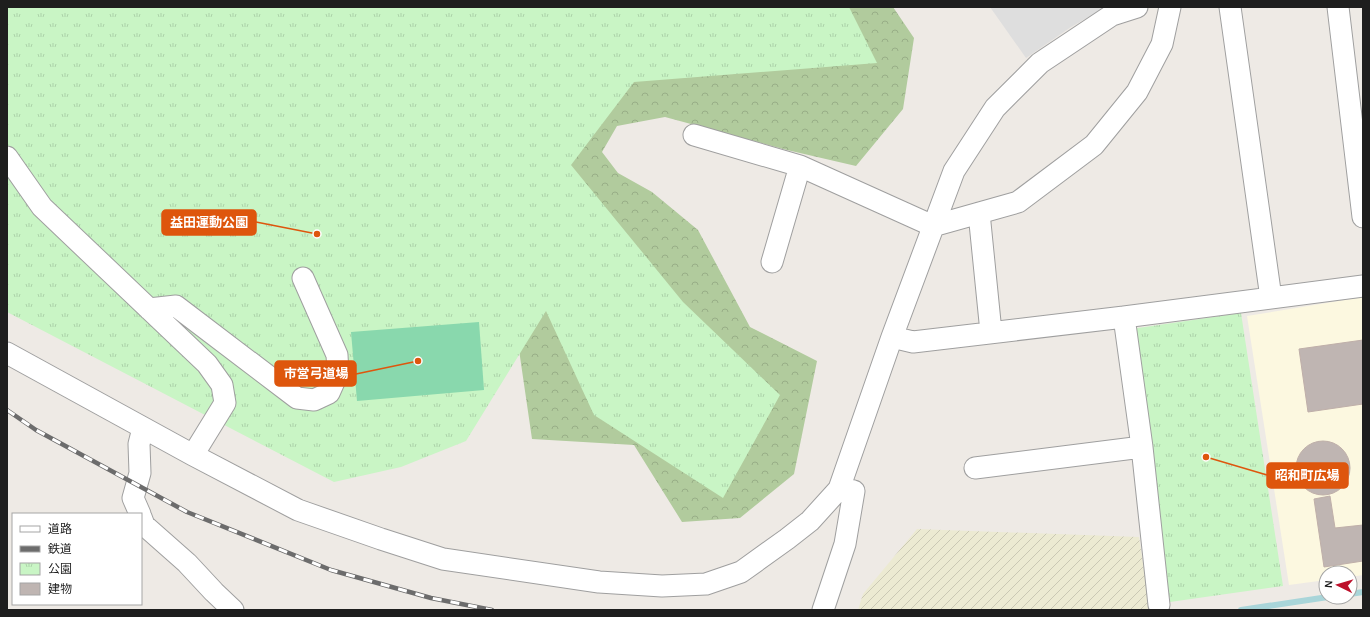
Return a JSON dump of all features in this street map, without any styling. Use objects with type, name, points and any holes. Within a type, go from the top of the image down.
[{"type":"street","points":[[7,353],[193,455],[298,510],[443,559],[599,582],[662,586],[706,584],[741,572],[810,521],[840,490],[932,226],[954,171],[995,108],[1040,63],[1112,15],[1137,7]]},
{"type":"street","points":[[694,135],[800,166],[932,226],[1018,202],[1094,145],[1137,92],[1162,44],[1170,7]]},
{"type":"street","points":[[1230,7],[1271,298]]},
{"type":"street","points":[[1338,7],[1363,217]]},
{"type":"street","points":[[7,157],[42,207],[207,364],[222,386],[225,403],[193,455]]},
{"type":"street","points":[[772,262],[800,166]]},
{"type":"street","points":[[979,213],[992,332]]},
{"type":"street","points":[[149,309],[176,306],[297,398],[314,400],[329,393],[338,373],[337,355],[303,278]]},
{"type":"street","points":[[892,338],[914,342],[1363,286]]},
{"type":"street","points":[[1124,317],[1142,447],[1158,605]]},
{"type":"street","points":[[140,513],[133,498],[140,473],[139,444],[144,428]]},
{"type":"street","points":[[975,468],[1142,447]]},
{"type":"street","points":[[822,610],[845,544],[854,491],[840,490]]},
{"type":"street","points":[[142,519],[144,524],[187,563],[233,610]]},
{"type":"shaded area","points":[[990,7],[1106,7],[1071,27],[1026,58]]},
{"type":"shaded area","points":[[1363,297],[1363,575],[1358,576],[1358,565],[1318,565],[1318,581],[1289,585],[1247,316]]},
{"type":"shaded area","points":[[917,529],[1139,537],[1150,610],[858,610],[863,594]]},
{"type":"green space","points":[[7,7],[893,7],[914,38],[903,109],[856,166],[787,150],[665,117],[617,126],[602,152],[618,173],[652,192],[698,230],[750,327],[817,361],[794,474],[740,518],[682,522],[634,445],[532,439],[511,295]]},
{"type":"green space","points":[[7,7],[849,7],[877,63],[634,82],[571,165],[683,302],[780,395],[723,498],[594,415],[546,311],[466,441],[401,467],[334,482],[7,312]]},
{"type":"green space","points":[[1241,313],[1283,586],[1170,602],[1131,329]]},
{"type":"green space","points":[[479,322],[484,390],[357,401],[351,332]]},
{"type":"building","points":[[1363,340],[1363,404],[1308,412],[1299,349]]},
{"type":"building","points":[[1323,441],[1333,443],[1342,449],[1348,458],[1350,468],[1348,478],[1342,487],[1333,493],[1323,495],[1313,493],[1304,487],[1298,478],[1296,468],[1298,458],[1304,449],[1313,443]]},
{"type":"building","points":[[1330,496],[1335,528],[1363,525],[1363,561],[1337,565],[1324,565],[1314,499]]},
{"type":"waterway","points":[[1358,593],[1363,592]]},
{"type":"waterway","points":[[1241,610],[1318,598]]},
{"type":"railway","points":[[7,410],[36,430],[187,512],[331,570],[431,598],[492,610]]},
{"type":"place","name":"益田運動公園","points":[[317,234]]},
{"type":"place","name":"市営弓道場","points":[[418,361]]},
{"type":"place","name":"昭和町広場","points":[[1206,457]]}]
